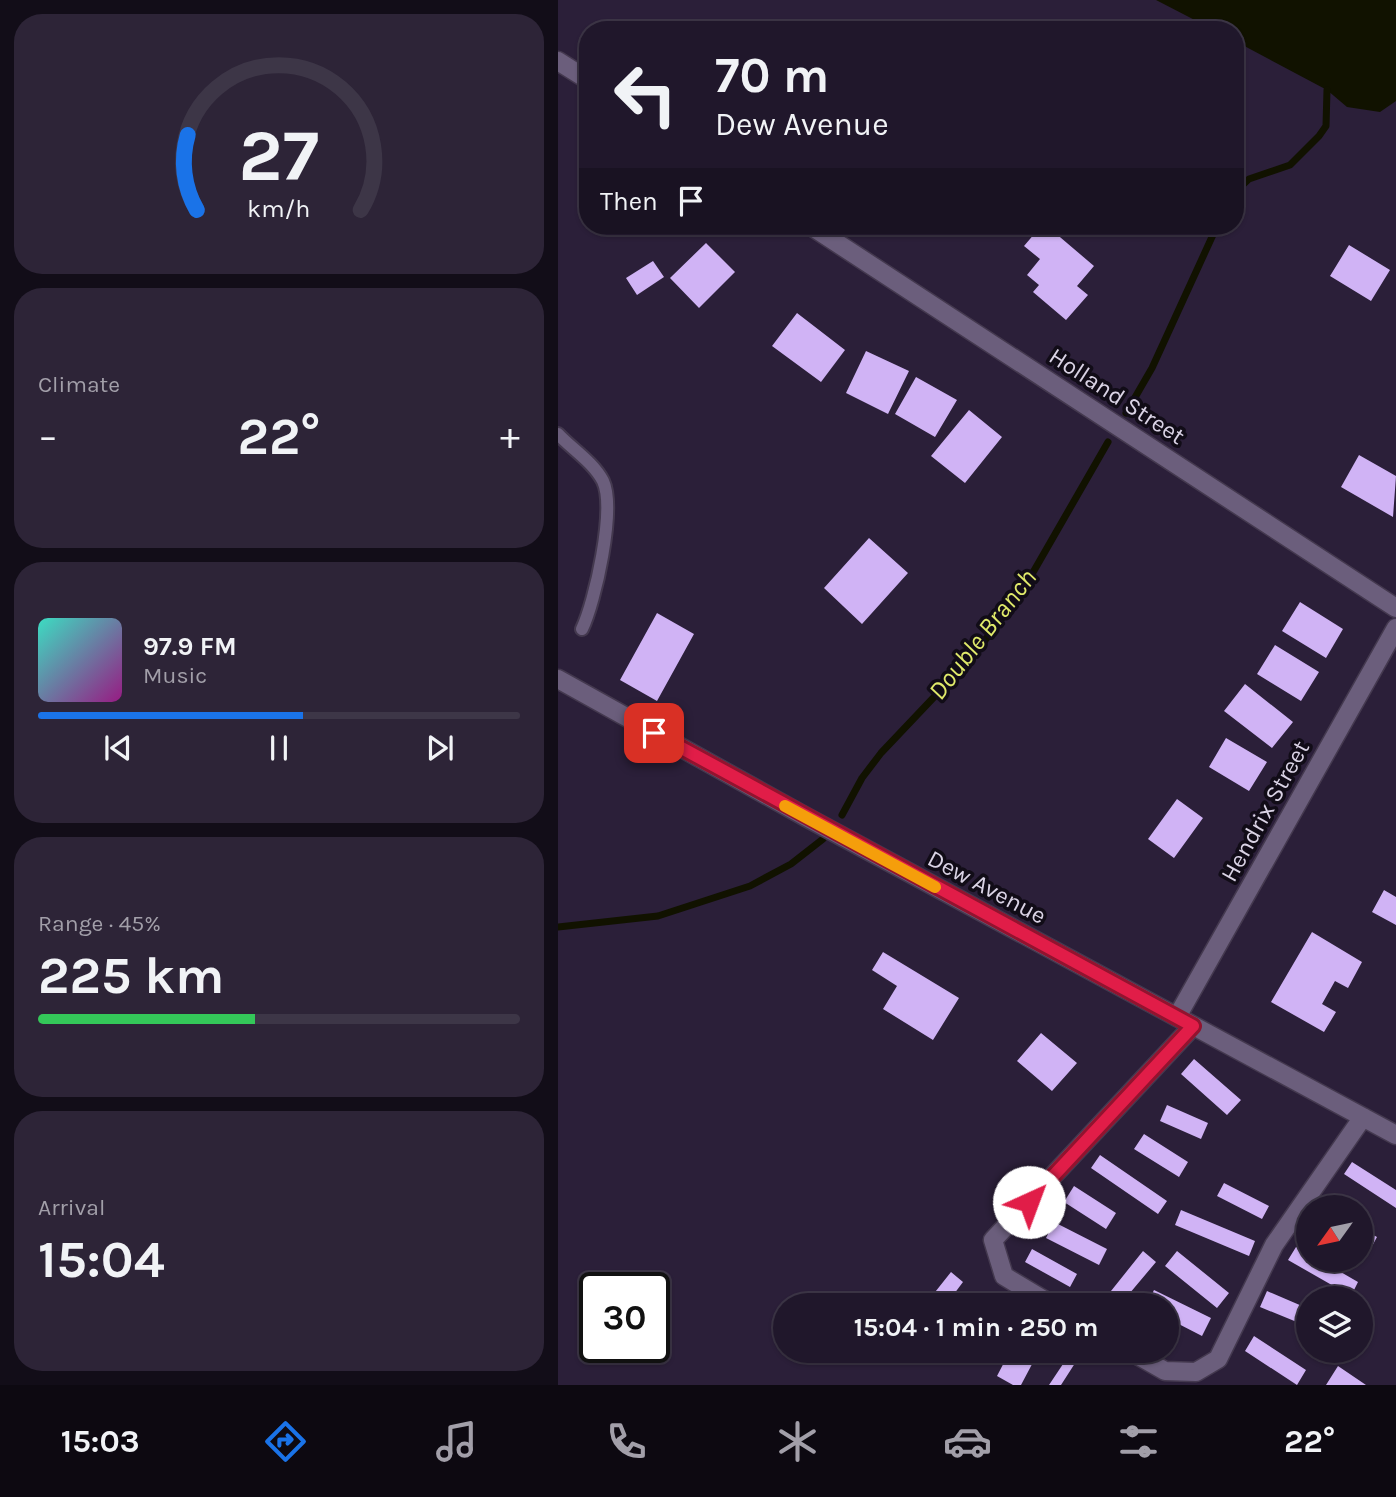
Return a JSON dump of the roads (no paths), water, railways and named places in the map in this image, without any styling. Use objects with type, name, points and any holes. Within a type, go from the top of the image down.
[{"type":"street","points":[[558,61],[579,74]]},
{"type":"street","name":"Holland Street","points":[[825,235],[1396,608]]},
{"type":"street","name":"Hendrix Street","points":[[1176,1017],[1396,628]]},
{"type":"street","name":"Dew Avenue","points":[[558,679],[1396,1135]]},
{"type":"street","points":[[1032,1293],[1004,1276],[993,1240],[1193,1026]]},
{"type":"street","points":[[1151,1363],[1165,1371],[1196,1372],[1218,1359],[1274,1245],[1363,1117]]},
{"type":"lane","points":[[558,434],[592,465],[606,492],[595,596],[582,629]]},
{"type":"waterway","name":"Double Branch","points":[[1244,184],[1249,179],[1290,165],[1319,136],[1326,126],[1327,90]]},
{"type":"waterway","name":"Double Branch","points":[[1126,413],[1152,368],[1213,235]]},
{"type":"waterway","name":"Double Branch","points":[[842,815],[862,778],[881,753],[972,657],[1020,595],[1108,442]]},
{"type":"waterway","name":"Double Branch","points":[[558,927],[658,916],[750,886],[791,864],[823,839]]}]
